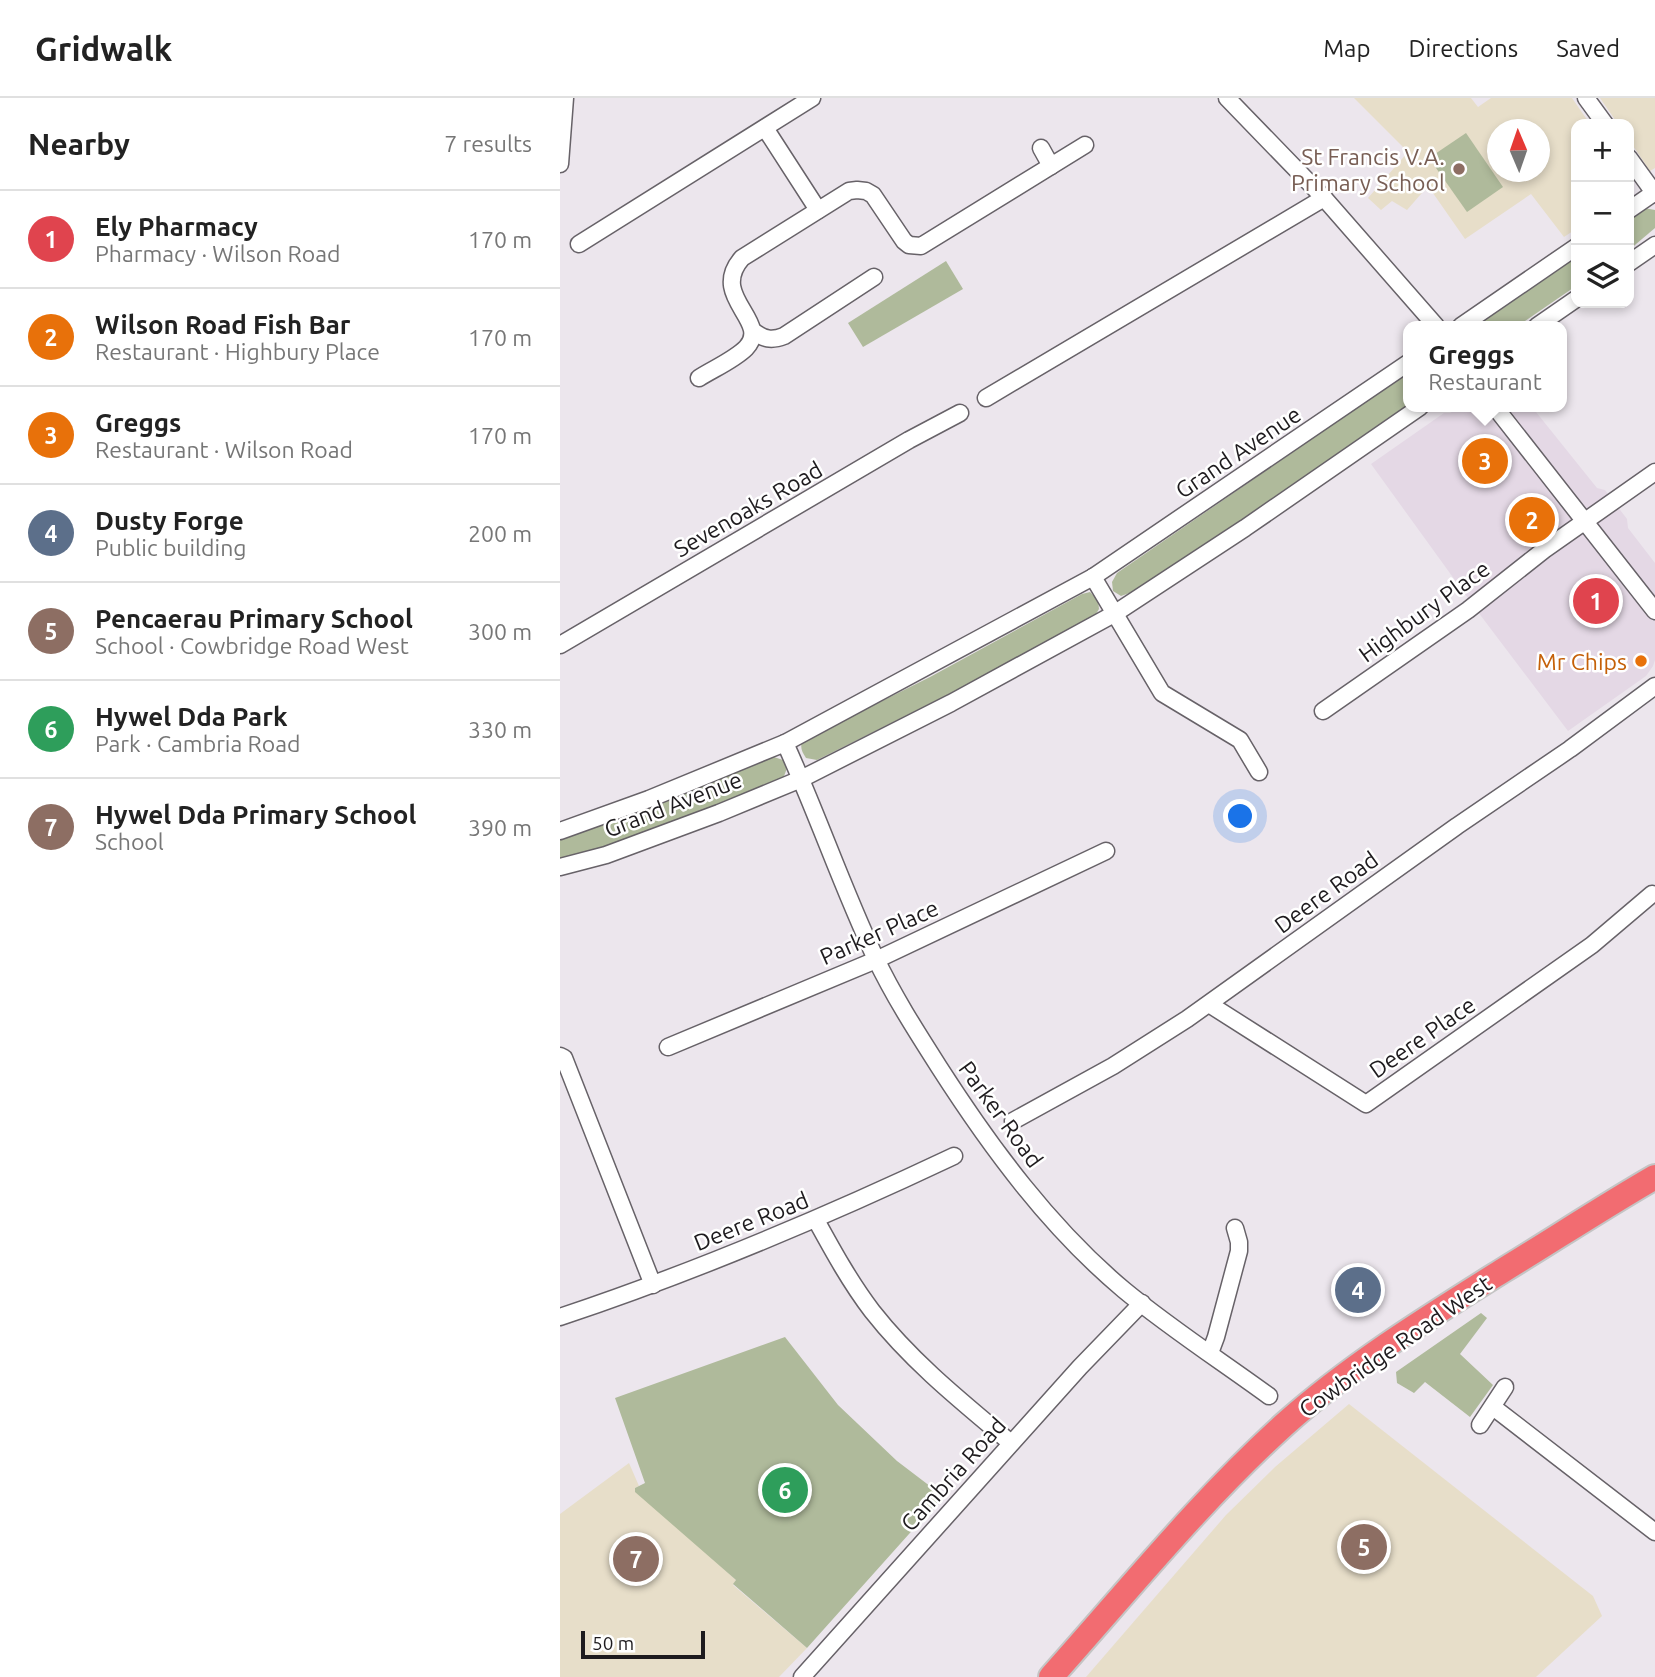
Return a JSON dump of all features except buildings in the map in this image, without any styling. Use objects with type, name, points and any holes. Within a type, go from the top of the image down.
[{"type":"highway","name":"Cowbridge Road West","points":[[1051,1677],[1197,1513],[1263,1445],[1303,1409],[1351,1371],[1438,1311],[1655,1177]]},
{"type":"street","points":[[560,164],[565,98]]},
{"type":"street","points":[[579,244],[812,98]]},
{"type":"street","points":[[1227,98],[1324,198],[1432,321]]},
{"type":"street","points":[[1586,98],[1601,119]]},
{"type":"street","points":[[765,128],[817,210]]},
{"type":"street","points":[[874,277],[851,300],[775,339],[763,338],[753,331],[732,291],[731,279],[734,266],[741,258],[849,191],[866,191],[877,200],[904,241],[909,245],[921,246],[1085,145]]},
{"type":"street","points":[[1041,148],[1051,166]]},
{"type":"street","points":[[1634,165],[1655,193],[1634,207]]},
{"type":"street","points":[[986,398],[1324,198]]},
{"type":"street","points":[[1634,260],[1655,245]]},
{"type":"street","points":[[1468,321],[1571,250]]},
{"type":"street","points":[[1544,321],[1571,302]]},
{"type":"street","points":[[699,378],[746,348],[753,331]]},
{"type":"street","name":"Grand Avenue","points":[[560,831],[649,799],[785,743],[1093,577],[1403,366]]},
{"type":"street","name":"Grand Avenue","points":[[560,867],[607,855],[666,834],[801,779],[951,704],[1114,614],[1413,412]]},
{"type":"street","points":[[1499,412],[1655,611]]},
{"type":"street","name":"Sevenoaks Road","points":[[560,645],[909,440],[960,413]]},
{"type":"street","name":"Highbury Place","points":[[1323,711],[1468,610],[1544,550],[1655,472]]},
{"type":"street","points":[[1093,577],[1162,692],[1240,740],[1259,772]]},
{"type":"street","name":"Deere Road","points":[[1013,1121],[1113,1066],[1209,1004],[1457,826],[1570,749],[1655,685]]},
{"type":"street","points":[[785,743],[801,779]]},
{"type":"street","name":"Parker Road","points":[[801,779],[839,878],[876,960],[913,1027],[1003,1161],[1071,1239],[1142,1303],[1269,1396]]},
{"type":"street","name":"Parker Place","points":[[668,1047],[876,960],[1106,851]]},
{"type":"street","name":"Deere Place","points":[[1209,1004],[1366,1104],[1591,946],[1652,894]]},
{"type":"street","points":[[560,1056],[564,1058],[653,1285]]},
{"type":"street","name":"Deere Road","points":[[560,1317],[653,1285],[816,1220],[954,1156]]},
{"type":"street","points":[[816,1220],[848,1277],[895,1338],[918,1362],[1011,1443]]},
{"type":"street","points":[[1210,1353],[1239,1251],[1240,1242],[1235,1228]]},
{"type":"street","name":"Cambria Road","points":[[802,1677],[1080,1367],[1142,1303]]},
{"type":"street","points":[[1480,1425],[1505,1387]]},
{"type":"street","points":[[1493,1408],[1655,1532]]},
{"type":"shaded area","name":"St Francis V.A. Primary School","points":[[1354,98],[1471,98],[1478,107],[1491,98],[1572,98],[1587,119],[1571,119],[1571,232],[1564,237],[1531,194],[1465,239],[1428,186],[1407,210],[1392,201],[1381,210],[1368,198],[1408,152]]},
{"type":"shaded area","points":[[1600,98],[1655,98],[1655,168],[1650,171],[1634,147],[1634,119],[1615,119]]},
{"type":"shaded area","points":[[1536,412],[1597,488],[1605,490],[1627,519],[1628,528],[1655,563],[1653,666],[1646,676],[1568,731],[1371,464],[1444,413]]},
{"type":"shaded area","points":[[1349,1404],[1593,1596],[1602,1616],[1536,1677],[1086,1677],[1226,1515],[1275,1467]]},
{"type":"shaded area","points":[[629,1463],[639,1486],[635,1488],[736,1580],[733,1585],[807,1648],[779,1677],[560,1677],[560,1514]]},
{"type":"green space","points":[[1466,133],[1487,164],[1487,182],[1500,182],[1503,187],[1467,212],[1429,158]]},
{"type":"green space","points":[[1644,208],[1655,210],[1655,228],[1634,246],[1634,245],[1634,216]]},
{"type":"green space","points":[[1571,259],[1571,289],[1525,321],[1479,321]]},
{"type":"green space","points":[[946,261],[963,289],[863,347],[848,323]]},
{"type":"green space","points":[[1403,376],[1403,408],[1204,546],[1135,591],[1121,596],[1113,591],[1112,582],[1117,573]]},
{"type":"green space","points":[[1090,592],[1098,600],[1099,609],[1096,614],[992,673],[817,760],[806,758],[803,754],[802,741]]},
{"type":"green space","points":[[771,756],[783,760],[787,768],[783,779],[659,829],[560,863],[560,836]]},
{"type":"green space","points":[[1481,1313],[1487,1318],[1460,1354],[1493,1385],[1470,1417],[1425,1382],[1414,1393],[1397,1383],[1396,1372]]},
{"type":"green space","points":[[785,1337],[838,1405],[897,1461],[943,1496],[807,1648],[733,1584],[736,1580],[635,1492],[635,1488],[645,1483],[615,1398]]},
{"type":"place","name":"St Francis V.A. Primary School","points":[[1459,169]]},
{"type":"place","name":"Greggs","points":[[1485,461]]},
{"type":"place","name":"Wilson Road Fish Bar","points":[[1532,520]]},
{"type":"place","name":"Ely Pharmacy","points":[[1596,601]]},
{"type":"place","name":"Mr Chips","points":[[1641,661]]},
{"type":"place","name":"Dusty Forge","points":[[1358,1290]]},
{"type":"place","name":"Hywel Dda Park","points":[[785,1490]]},
{"type":"place","name":"Pencaerau Primary School","points":[[1364,1547]]},
{"type":"place","name":"Hywel Dda Primary School","points":[[636,1559]]}]
